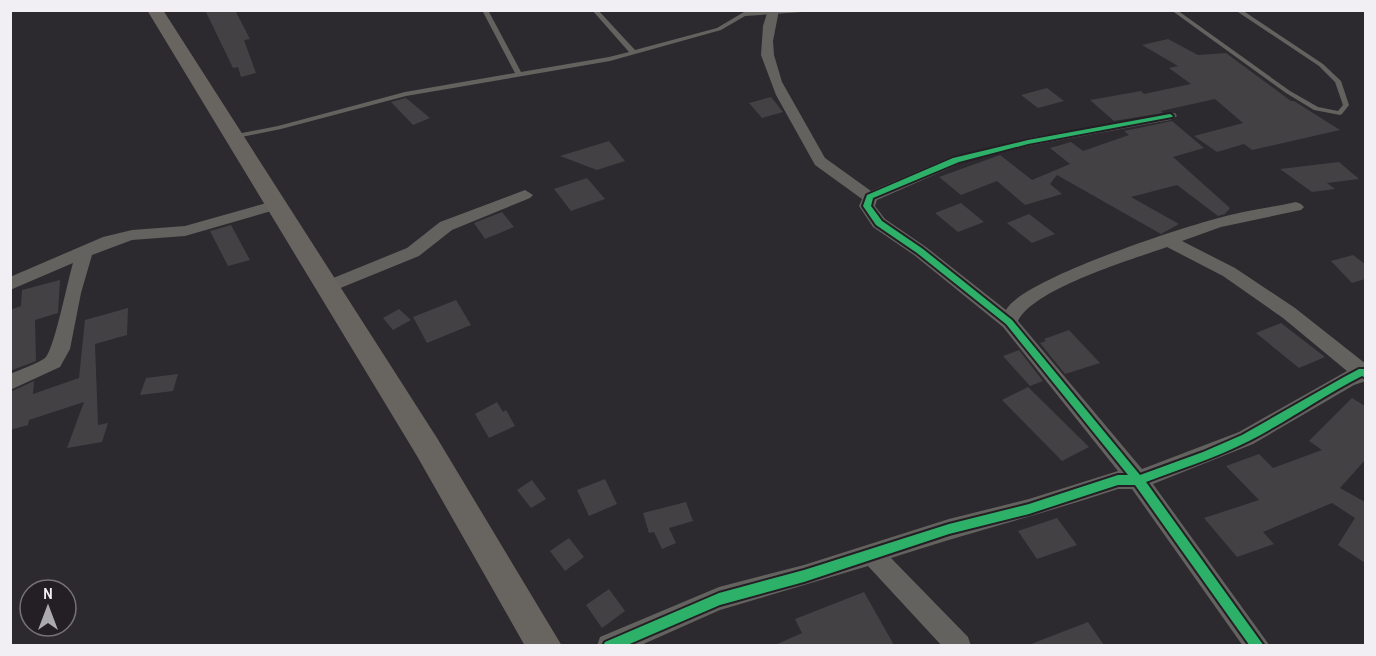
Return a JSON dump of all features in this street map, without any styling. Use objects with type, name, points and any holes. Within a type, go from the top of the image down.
[{"type":"main road","points":[[155,10],[427,447],[545,645]]},
{"type":"street","points":[[773,12],[768,24],[765,44],[770,71],[778,88],[815,156],[838,177],[870,197]]},
{"type":"street","points":[[1170,116],[1028,142],[956,160],[870,197],[867,206],[879,223],[928,257],[1009,322],[1138,480],[1258,645]]},
{"type":"street","points":[[327,287],[413,252],[446,226],[525,195]]},
{"type":"street","points":[[10,284],[110,241],[132,235],[185,231],[277,205]]},
{"type":"street","points":[[1009,322],[1016,307],[1047,288],[1091,268],[1218,223],[1296,207]]},
{"type":"street","points":[[609,645],[719,599],[948,529],[1029,509],[1118,480],[1138,480],[1243,439],[1364,373],[1289,313],[1229,272],[1168,241]]},
{"type":"street","points":[[10,383],[53,362],[62,349],[72,293],[85,252]]},
{"type":"street","points":[[872,554],[959,645]]},
{"type":"lane","points":[[485,10],[499,32],[519,75]]},
{"type":"lane","points":[[594,10],[633,52]]},
{"type":"lane","points":[[232,137],[279,128],[405,94],[610,59],[719,29],[744,14],[829,10]]},
{"type":"lane","points":[[1173,10],[1316,110],[1340,113],[1346,105],[1338,81],[1321,65],[1236,10]]},
{"type":"building","points":[[205,10],[235,10],[250,39],[244,40],[256,73],[241,77],[238,67],[233,68]]},
{"type":"building","points":[[1168,39],[1198,55],[1226,53],[1291,101],[1340,130],[1252,150],[1244,144],[1217,152],[1194,136],[1243,123],[1215,99],[1161,111],[1163,113],[1114,121],[1090,100],[1141,91],[1144,94],[1191,84],[1169,68],[1178,66],[1142,45]]},
{"type":"building","points":[[1047,88],[1064,101],[1038,108],[1021,95]]},
{"type":"building","points":[[771,97],[783,112],[762,118],[749,103]]},
{"type":"building","points":[[406,98],[430,118],[413,125],[391,102]]},
{"type":"building","points":[[1172,121],[1204,148],[1173,157],[1230,208],[1225,214],[1218,216],[1177,185],[1131,197],[1179,224],[1161,234],[1057,175],[1050,184],[1062,194],[1025,205],[997,181],[961,195],[939,177],[1000,155],[1032,180],[1070,164],[1050,148],[1071,142],[1083,151],[1129,135],[1124,131]]},
{"type":"building","points":[[609,141],[625,161],[597,170],[560,156]]},
{"type":"building","points":[[1339,162],[1359,179],[1327,183],[1335,189],[1312,192],[1280,169]]},
{"type":"building","points":[[587,178],[605,199],[571,211],[554,189]]},
{"type":"building","points":[[961,203],[984,222],[958,232],[935,213]]},
{"type":"building","points":[[502,212],[514,227],[485,239],[474,223]]},
{"type":"building","points":[[1029,214],[1055,234],[1032,243],[1007,223]]},
{"type":"building","points":[[231,225],[250,260],[228,266],[210,231]]},
{"type":"building","points":[[1353,255],[1365,264],[1365,279],[1352,283],[1331,261]]},
{"type":"building","points":[[60,280],[58,313],[35,320],[36,361],[10,371],[10,310],[21,306],[22,290]]},
{"type":"building","points":[[456,300],[471,325],[427,343],[413,317]]},
{"type":"building","points":[[128,308],[127,335],[95,344],[98,425],[108,423],[102,442],[67,448],[84,402],[29,420],[28,425],[10,430],[10,392],[34,381],[33,394],[79,378],[85,320]]},
{"type":"building","points":[[399,309],[411,320],[393,330],[383,318]]},
{"type":"building","points":[[1281,323],[1325,357],[1299,368],[1256,333]]},
{"type":"building","points":[[1069,330],[1100,363],[1065,374],[1040,343],[1046,341],[1044,339]]},
{"type":"building","points":[[1019,350],[1043,381],[1030,386],[1003,356]]},
{"type":"building","points":[[178,374],[173,391],[140,395],[146,378]]},
{"type":"building","points":[[1028,387],[1089,447],[1062,461],[1002,400]]},
{"type":"building","points":[[1352,398],[1365,406],[1365,460],[1340,488],[1365,502],[1365,563],[1338,545],[1355,518],[1332,503],[1263,532],[1274,544],[1237,557],[1204,518],[1259,500],[1226,466],[1259,454],[1273,468],[1322,450],[1309,441]]},
{"type":"building","points":[[497,402],[503,412],[506,410],[515,426],[489,438],[475,414]]},
{"type":"building","points":[[605,479],[617,504],[589,516],[577,490]]},
{"type":"building","points":[[532,480],[546,499],[531,508],[517,490]]},
{"type":"building","points":[[686,502],[693,521],[669,528],[676,543],[662,549],[654,532],[649,533],[643,513]]},
{"type":"building","points":[[1057,518],[1077,545],[1037,559],[1018,531]]},
{"type":"building","points":[[569,538],[584,557],[565,571],[550,551]]},
{"type":"building","points":[[609,589],[625,611],[602,628],[586,605]]},
{"type":"building","points":[[864,592],[894,645],[775,645],[802,633],[795,619]]},
{"type":"building","points":[[1088,622],[1104,645],[1031,644]]},
{"type":"cycle path","points":[[609,646],[719,599],[804,576],[949,529],[1029,509],[1118,480],[1138,480],[1009,322],[920,251],[879,223],[867,206],[870,197],[956,160],[1028,142],[1170,116]]},
{"type":"cycle path","points":[[1258,646],[1138,480],[1246,438],[1347,379],[1362,372],[1366,374]]}]
